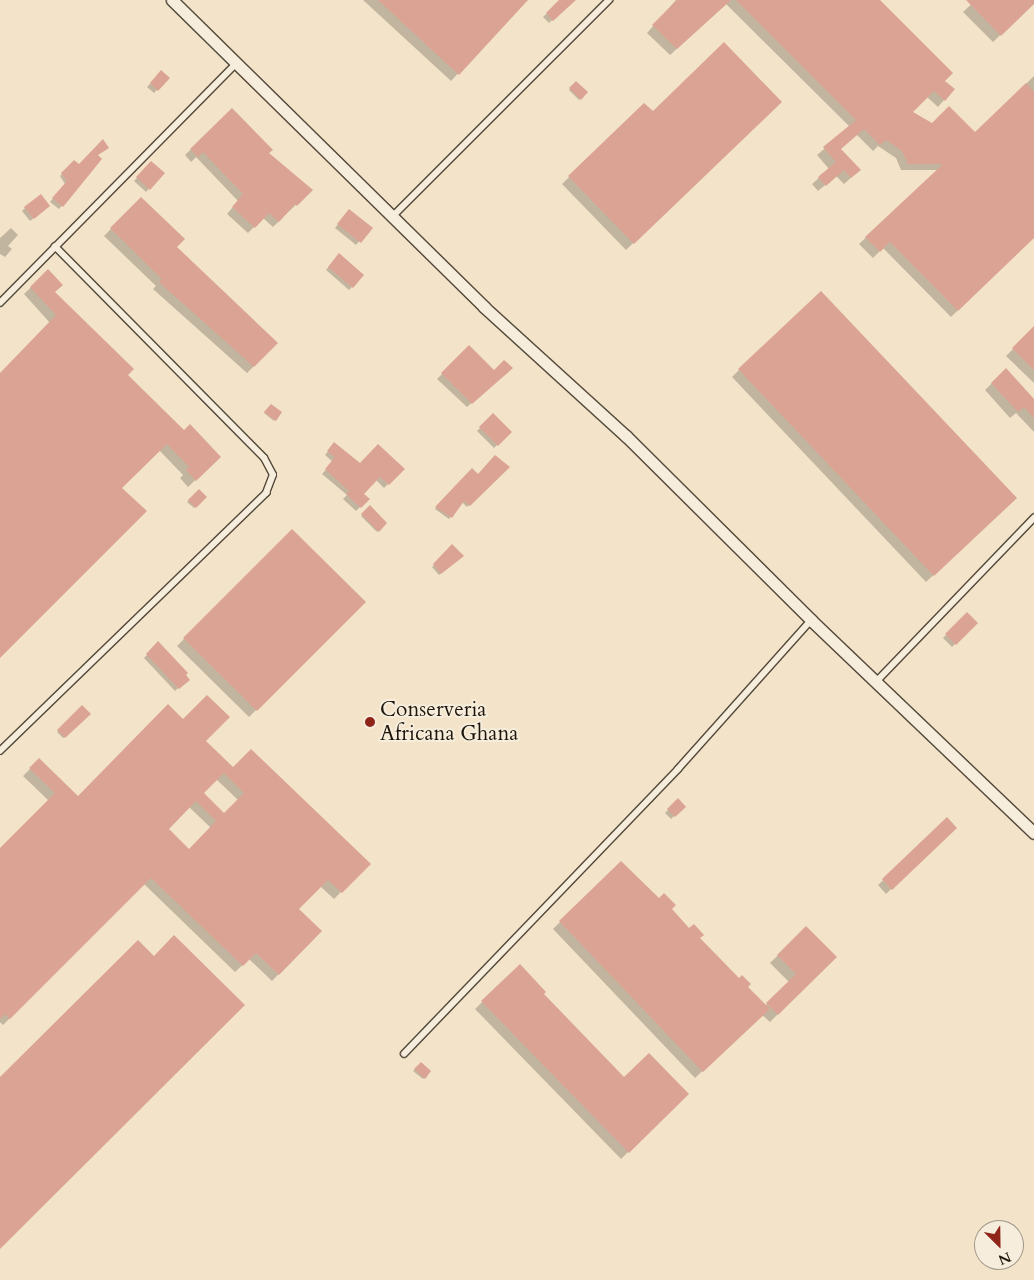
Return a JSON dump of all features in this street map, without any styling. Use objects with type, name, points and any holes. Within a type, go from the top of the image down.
[{"type":"street","points":[[172,0],[234,65],[491,314],[626,436],[811,620],[1034,832]]},
{"type":"lane","points":[[392,217],[609,0]]},
{"type":"lane","points":[[0,303],[234,65]]},
{"type":"lane","points":[[0,751],[266,493],[273,474],[264,458],[56,247]]},
{"type":"lane","points":[[876,682],[1034,518]]},
{"type":"lane","points":[[404,1054],[678,769],[811,620]]},
{"type":"building","points":[[378,0],[528,0],[459,75]]},
{"type":"building","points":[[559,0],[576,0],[553,21],[546,13]]},
{"type":"building","points":[[677,0],[731,0],[677,49],[652,25]]},
{"type":"building","points":[[736,0],[880,0],[953,73],[945,81],[955,89],[945,101],[934,91],[913,112],[932,123],[949,106],[975,132],[1026,83],[1034,92],[1034,238],[958,311],[890,242],[880,252],[865,237],[943,164],[908,164],[902,151],[886,140],[880,145],[864,129],[841,149],[861,170],[851,178],[844,170],[826,186],[818,177],[836,162],[823,147],[856,120]]},
{"type":"building","points":[[966,0],[1034,0],[1034,4],[1001,36]]},
{"type":"building","points":[[724,42],[782,102],[634,244],[568,176],[644,103],[653,111]]},
{"type":"building","points":[[161,70],[170,78],[158,91],[150,83]]},
{"type":"building","points":[[576,81],[588,92],[581,100],[569,88]]},
{"type":"building","points":[[232,108],[273,150],[269,153],[313,190],[297,206],[295,204],[279,222],[269,213],[255,228],[232,207],[243,194],[203,152],[198,157],[190,149]]},
{"type":"building","points":[[103,139],[109,148],[98,155],[102,159],[63,207],[52,198],[67,181],[61,173],[74,160],[79,164]]},
{"type":"building","points":[[151,161],[165,173],[150,190],[136,177]]},
{"type":"building","points":[[41,194],[50,206],[34,219],[24,207]]},
{"type":"building","points":[[141,197],[185,239],[177,247],[278,343],[254,367],[159,282],[162,279],[110,228]]},
{"type":"building","points":[[349,209],[373,228],[361,243],[337,224]]},
{"type":"building","points":[[339,253],[364,275],[353,288],[328,267]]},
{"type":"building","points":[[48,269],[63,285],[55,292],[134,369],[128,375],[184,430],[190,424],[221,457],[196,481],[186,470],[189,467],[167,444],[122,488],[147,511],[0,658],[0,373],[56,315],[30,287]]},
{"type":"building","points":[[821,291],[1017,498],[934,576],[738,369]]},
{"type":"building","points":[[1034,326],[1034,370],[1012,348]]},
{"type":"building","points":[[469,345],[494,370],[504,360],[513,368],[472,404],[441,373]]},
{"type":"building","points":[[1006,368],[1034,399],[1034,418],[1024,407],[1018,412],[991,383]]},
{"type":"building","points":[[271,404],[282,412],[276,421],[264,412]]},
{"type":"building","points":[[493,413],[512,432],[498,446],[479,427]]},
{"type":"building","points":[[334,442],[360,463],[378,444],[405,469],[389,485],[380,477],[364,494],[370,499],[361,508],[346,494],[349,491],[325,469],[335,457],[327,451]]},
{"type":"building","points":[[495,455],[510,467],[470,506],[464,501],[452,518],[435,507],[472,468],[478,474]]},
{"type":"building","points":[[199,489],[207,497],[196,508],[188,500]]},
{"type":"building","points":[[370,505],[387,523],[379,532],[361,514]]},
{"type":"building","points":[[292,529],[366,602],[257,711],[183,638]]},
{"type":"building","points":[[452,544],[464,556],[441,574],[433,564]]},
{"type":"building","points":[[967,612],[978,623],[956,645],[945,634]]},
{"type":"building","points":[[158,641],[188,673],[186,675],[190,680],[179,689],[146,654]]},
{"type":"building","points":[[207,695],[230,717],[206,741],[233,767],[251,749],[371,864],[342,893],[328,880],[299,909],[322,931],[279,975],[256,953],[243,966],[151,878],[10,1019],[5,1014],[0,1019],[0,848],[55,793],[29,768],[39,758],[78,796],[168,704],[183,719]],"holes":[[[224,773],[244,793],[224,813],[204,793]],[[196,801],[216,821],[189,849],[169,829]]]},
{"type":"building","points":[[82,705],[91,714],[65,738],[57,730]]},
{"type":"building","points":[[678,798],[686,807],[675,817],[667,809]]},
{"type":"building","points":[[947,817],[957,828],[892,890],[882,879]]},
{"type":"building","points":[[621,861],[659,898],[664,893],[676,905],[672,909],[689,928],[694,924],[704,935],[700,938],[739,978],[742,975],[751,984],[748,987],[770,1009],[703,1072],[559,921]]},
{"type":"building","points":[[806,926],[837,957],[778,1015],[766,1003],[796,974],[777,955]]},
{"type":"building","points":[[174,935],[245,1005],[0,1249],[0,1077],[138,940],[154,956]]},
{"type":"building","points":[[520,964],[546,992],[544,994],[624,1077],[649,1053],[689,1094],[629,1153],[481,1001]]},
{"type":"building","points":[[421,1062],[431,1071],[425,1079],[414,1069]]},
{"type":"place","name":"Conserveria Africana Ghana","points":[[370,722]]}]
